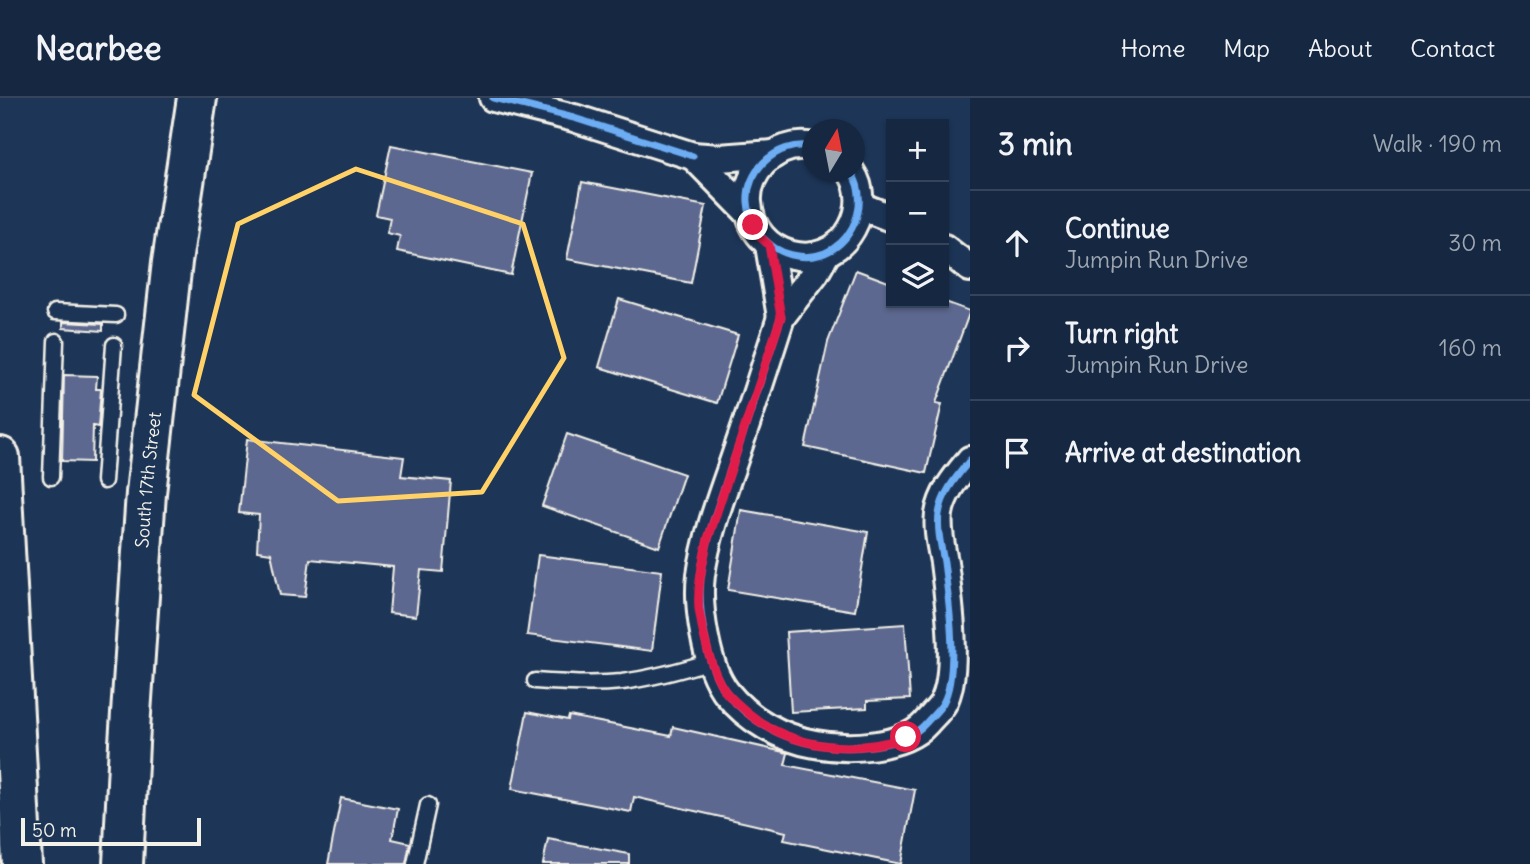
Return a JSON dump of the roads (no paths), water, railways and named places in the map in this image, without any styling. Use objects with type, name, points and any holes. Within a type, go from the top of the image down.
[{"type":"main road","name":"South 17th Street","points":[[123,864],[146,493],[172,261],[197,98]]},
{"type":"main road","points":[[0,457],[23,864]]},
{"type":"street","points":[[494,98],[573,118],[692,156],[719,158],[774,154],[793,146],[802,146]]},
{"type":"street","points":[[748,213],[751,182],[758,169],[774,154]]},
{"type":"street","points":[[692,156],[748,213],[760,237],[784,254],[798,257],[813,257],[827,252],[849,234],[860,206],[856,182]]},
{"type":"street","points":[[860,206],[886,216]]},
{"type":"street","points":[[769,245],[781,317]]},
{"type":"street","points":[[827,252],[815,273],[781,317],[708,539],[699,607],[711,661],[724,690],[739,706],[788,738],[842,747],[886,744],[923,727],[943,703],[951,670],[952,652],[939,514],[945,496],[970,460]]},
{"type":"street","points":[[949,252],[970,268]]},
{"type":"lane","points":[[55,312],[116,315]]},
{"type":"lane","points":[[51,477],[56,341]]},
{"type":"lane","points":[[104,481],[114,345]]},
{"type":"lane","points":[[535,681],[585,684],[622,682],[680,671],[711,661]]},
{"type":"lane","points":[[415,864],[428,805]]}]
